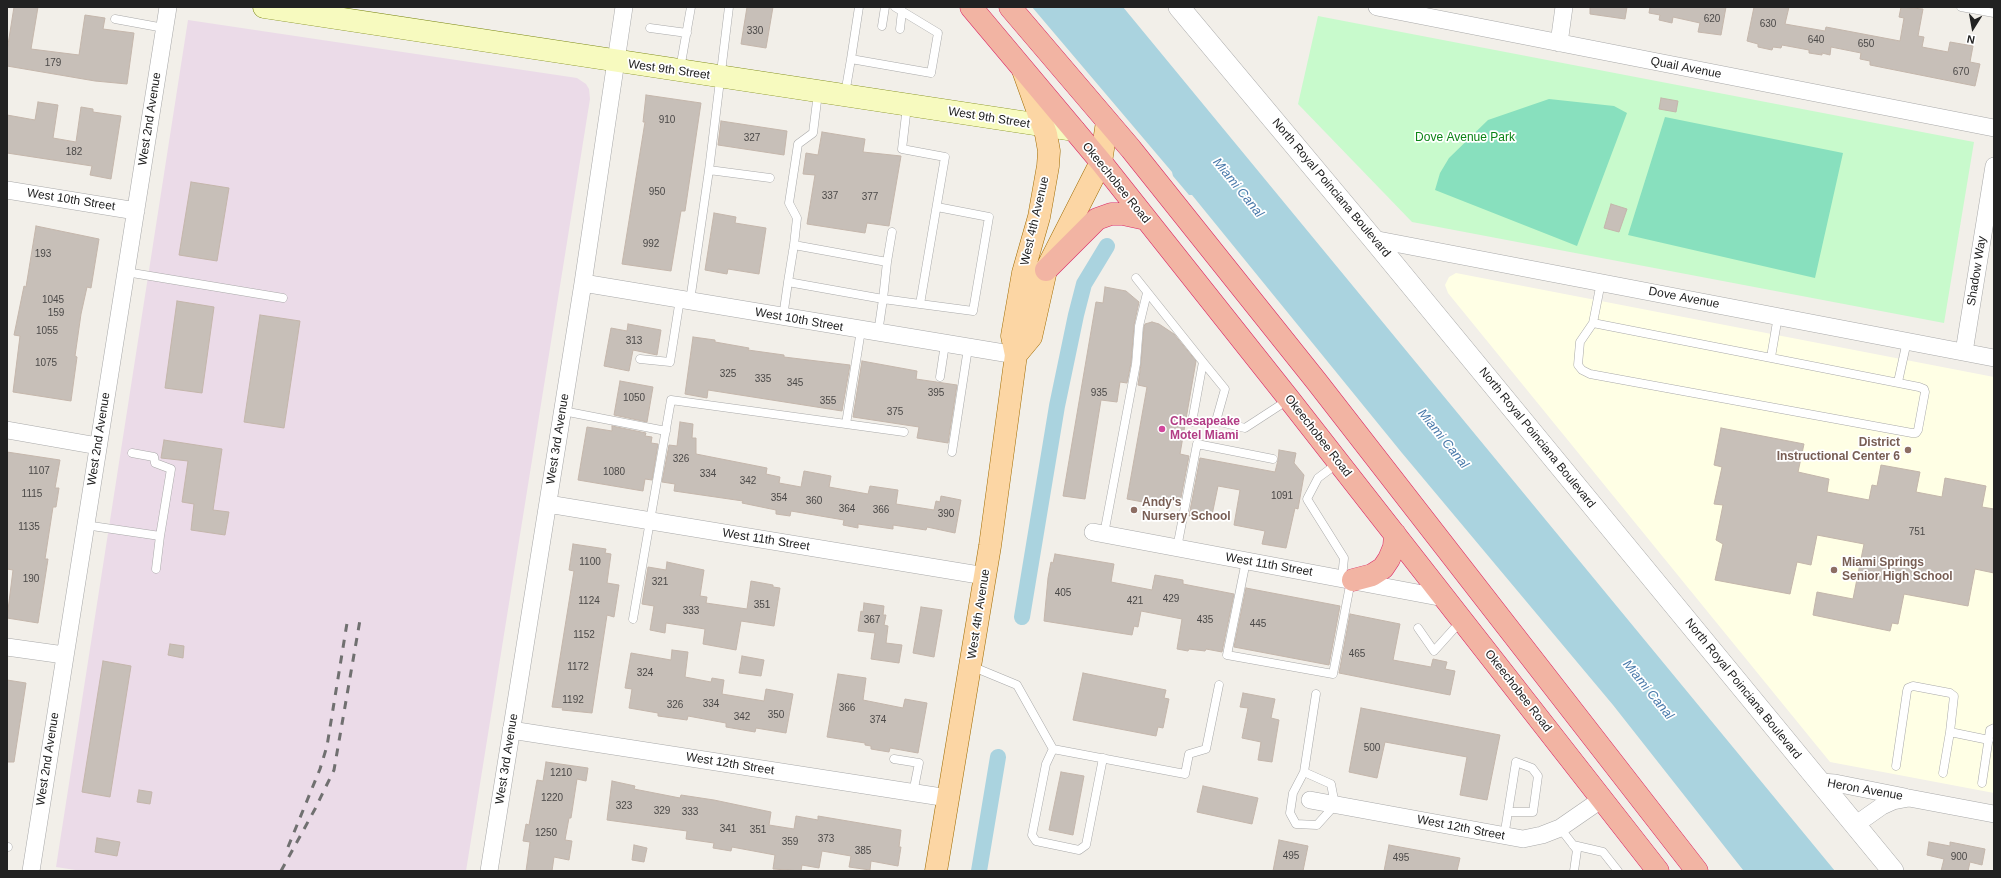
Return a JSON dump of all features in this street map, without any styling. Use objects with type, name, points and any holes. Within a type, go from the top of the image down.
[{"type":"highway","name":"Okeechobee Road","points":[[971,7],[1101,162],[1289,399],[1658,871]]},
{"type":"highway","points":[[1010,7],[1106,130],[1131,149],[1317,382],[1697,871]]},
{"type":"highway","points":[[1074,130],[1106,130]]},
{"type":"highway","points":[[1046,270],[1097,219],[1111,214],[1123,214],[1146,220]]},
{"type":"highway","points":[[1349,580],[1372,575],[1383,568],[1392,553],[1395,534]]},
{"type":"highway","points":[[1444,598],[1468,603],[1506,626]]},
{"type":"highway","points":[[1602,799],[1629,808],[1665,830]]},
{"type":"main road","name":"West 9th Street","points":[[264,7],[680,72],[1074,130]]},
{"type":"main road","name":"West 4th Avenue","points":[[936,871],[985,576],[1016,355],[1012,336],[1023,273],[1039,216],[1048,166],[1049,151],[1043,126],[1022,67]]},
{"type":"main road","name":"West 4th Avenue","points":[[1016,355],[1031,337],[1046,270],[1101,162],[1106,130]]},
{"type":"street","name":"West 2nd Avenue","points":[[31,871],[168,7]]},
{"type":"street","name":"West 3rd Avenue","points":[[489,871],[583,283],[624,7]]},
{"type":"street","name":"North Royal Poinciana Boulevard","points":[[1180,7],[1893,871]]},
{"type":"street","name":"Quail Avenue","points":[[1377,7],[1994,128]]},
{"type":"street","points":[[1559,43],[1564,7]]},
{"type":"street","name":"Shadow Way","points":[[1964,352],[1994,166]]},
{"type":"street","name":"West 10th Street","points":[[7,190],[136,211]]},
{"type":"street","name":"Dove Avenue","points":[[1373,239],[1994,358]]},
{"type":"street","name":"West 10th Street","points":[[583,283],[1016,355]]},
{"type":"street","points":[[7,430],[98,446]]},
{"type":"street","name":"West 11th Street","points":[[548,504],[985,576]]},
{"type":"street","name":"West 11th Street","points":[[1098,533],[1444,598]]},
{"type":"street","points":[[7,647],[64,656]]},
{"type":"street","name":"West 12th Street","points":[[511,730],[948,798]]},
{"type":"street","name":"Heron Avenue","points":[[1820,782],[1835,783],[1994,814]]},
{"type":"street","name":"Heron Avenue","points":[[1855,825],[1882,806],[1893,801],[1909,798]]},
{"type":"street","name":"West 12th Street","points":[[1310,800],[1504,837],[1523,839],[1542,835],[1560,828],[1602,799]]},
{"type":"lane","points":[[680,72],[691,7]]},
{"type":"lane","points":[[640,359],[670,362],[685,300],[709,170],[729,7]]},
{"type":"lane","points":[[844,96],[859,7]]},
{"type":"lane","points":[[882,26],[885,7]]},
{"type":"lane","points":[[1961,7],[1994,13]]},
{"type":"lane","points":[[851,59],[877,60],[932,73],[938,33],[899,9]]},
{"type":"lane","points":[[899,9],[900,29]]},
{"type":"lane","points":[[114,19],[164,28]]},
{"type":"lane","points":[[650,28],[687,33]]},
{"type":"lane","points":[[783,317],[797,218],[789,203],[798,144],[813,133],[818,92]]},
{"type":"lane","points":[[907,106],[902,149],[945,157],[920,304]]},
{"type":"lane","points":[[709,170],[770,178]]},
{"type":"lane","points":[[788,282],[920,304],[973,311],[990,217],[937,207]]},
{"type":"lane","points":[[878,333],[892,232]]},
{"type":"lane","points":[[794,245],[887,262]]},
{"type":"lane","points":[[126,272],[283,298]]},
{"type":"lane","points":[[1136,278],[1225,389],[1216,421],[1245,428],[1289,399]]},
{"type":"lane","points":[[1594,323],[1898,382],[1924,389],[1920,422],[1916,433],[1590,374],[1582,370],[1578,365],[1580,342],[1594,323],[1601,282]]},
{"type":"lane","points":[[1098,533],[1136,364],[1139,326],[1147,293]]},
{"type":"lane","points":[[1771,357],[1778,316]]},
{"type":"lane","points":[[846,424],[861,330]]},
{"type":"lane","points":[[1898,382],[1907,341]]},
{"type":"lane","points":[[940,377],[945,344]]},
{"type":"lane","points":[[952,452],[968,348]]},
{"type":"lane","points":[[1192,422],[1203,362]]},
{"type":"lane","points":[[633,619],[672,400],[904,432]]},
{"type":"lane","points":[[562,411],[666,431]]},
{"type":"lane","points":[[1177,548],[1197,444],[1273,459]]},
{"type":"lane","points":[[132,453],[154,457],[155,463],[171,468],[156,569]]},
{"type":"lane","points":[[1246,560],[1227,655],[1333,674],[1349,580],[1344,558],[1307,499],[1318,478],[1338,462]]},
{"type":"lane","points":[[85,525],[160,536]]},
{"type":"lane","points":[[1418,628],[1434,651],[1462,620]]},
{"type":"lane","points":[[970,666],[1017,685],[1053,749]]},
{"type":"lane","points":[[1053,749],[1185,774],[1189,754],[1206,749],[1219,685]]},
{"type":"lane","points":[[1896,766],[1908,688],[1913,686],[1954,696],[1943,773]]},
{"type":"lane","points":[[1304,772],[1331,784],[1335,805],[1317,825],[1296,824],[1290,813],[1293,793],[1304,772],[1316,694]]},
{"type":"lane","points":[[1982,783],[1991,728],[1994,728]]},
{"type":"lane","points":[[1950,732],[1989,740]]},
{"type":"lane","points":[[1053,749],[1046,764],[1032,835],[1036,841],[1079,850],[1086,846],[1102,758]]},
{"type":"lane","points":[[894,759],[919,763],[913,792]]},
{"type":"lane","points":[[1504,837],[1508,812],[1516,762],[1532,768],[1538,776],[1532,812],[1508,812]]},
{"type":"lane","points":[[1560,828],[1577,850],[1574,871]]},
{"type":"lane","points":[[1573,845],[1603,852],[1618,871]]},
{"type":"shaded area","points":[[188,20],[577,78],[586,84],[589,89],[590,99],[466,871],[82,871],[56,867]]},
{"type":"shaded area","name":"Miami Springs Senior High School","points":[[1456,273],[1994,377],[1994,793],[1830,762],[1448,293],[1445,285],[1449,277]]},
{"type":"green space","name":"Dove Avenue Park","points":[[1318,16],[1974,142],[1944,323],[1412,222],[1298,104]]},
{"type":"green space","points":[[1549,99],[1614,106],[1627,113],[1577,246],[1435,190],[1440,173],[1449,158],[1488,120]]},
{"type":"green space","points":[[1665,117],[1843,153],[1815,278],[1628,235]]},
{"type":"water","name":"Miami Canal","points":[[1032,7],[1123,7],[1835,871],[1743,870],[1613,705],[1402,453],[1192,195],[1189,195],[1173,176],[1172,172]]},
{"type":"building","points":[[14,7],[38,7],[31,49],[79,55],[85,15],[105,18],[103,29],[134,33],[127,84],[95,81],[7,66],[7,51]]},
{"type":"building","points":[[747,7],[773,7],[766,48],[741,44]]},
{"type":"building","points":[[1590,7],[1627,7],[1625,19],[1590,14]]},
{"type":"building","points":[[1650,7],[1726,7],[1721,35],[1698,32],[1700,23],[1673,17],[1672,23],[1659,20],[1660,15],[1649,13]]},
{"type":"building","points":[[1754,7],[1789,7],[1785,24],[1825,31],[1826,27],[1900,41],[1904,18],[1899,17],[1901,7],[1923,9],[1918,36],[1924,37],[1922,47],[1948,52],[1950,42],[1973,46],[1970,62],[1980,64],[1975,86],[1870,65],[1870,61],[1860,59],[1861,53],[1831,47],[1830,55],[1822,53],[1822,55],[1809,53],[1809,50],[1782,45],[1781,48],[1773,47],[1772,50],[1758,47],[1758,44],[1747,41]]},
{"type":"building","points":[[646,95],[701,103],[685,211],[681,211],[671,271],[622,264],[645,122],[643,122]]},
{"type":"building","points":[[1661,98],[1678,101],[1676,112],[1659,109]]},
{"type":"building","points":[[38,102],[58,105],[53,138],[76,142],[81,107],[93,109],[93,112],[121,116],[111,179],[90,175],[92,166],[7,153],[7,115],[35,120]]},
{"type":"building","points":[[721,121],[787,131],[784,155],[718,145]]},
{"type":"building","points":[[822,132],[865,139],[863,152],[901,156],[889,226],[867,223],[865,233],[807,224],[815,175],[803,174],[806,153],[818,155]]},
{"type":"building","points":[[191,182],[229,188],[217,261],[179,255]]},
{"type":"building","points":[[1611,204],[1627,209],[1619,232],[1604,228]]},
{"type":"building","points":[[714,213],[736,217],[735,223],[766,228],[759,274],[728,269],[727,274],[705,270]]},
{"type":"building","points":[[36,226],[99,239],[91,288],[87,287],[81,314],[71,401],[13,392],[20,336],[14,335],[24,286],[26,287]]},
{"type":"building","points":[[1105,287],[1126,291],[1139,302],[1134,325],[1131,363],[1127,383],[1120,382],[1117,402],[1101,400],[1085,499],[1063,496],[1096,302],[1103,303]]},
{"type":"building","points":[[177,301],[214,307],[202,393],[165,388]]},
{"type":"building","points":[[260,315],[300,321],[284,428],[244,422]]},
{"type":"building","name":"Chesapeake Motel Miami","points":[[1152,322],[1159,324],[1174,334],[1196,361],[1180,454],[1189,456],[1180,503],[1166,500],[1164,506],[1127,499],[1147,387],[1138,385],[1144,327],[1145,324]]},
{"type":"building","points":[[628,324],[661,330],[657,355],[633,350],[629,371],[604,366],[611,328],[627,331]]},
{"type":"building","points":[[693,337],[715,340],[715,342],[749,348],[748,350],[784,355],[784,357],[850,365],[842,411],[708,390],[707,398],[685,394]]},
{"type":"building","points":[[862,361],[917,371],[916,379],[957,385],[948,443],[917,438],[919,427],[853,417]]},
{"type":"building","points":[[620,381],[653,387],[647,422],[614,415]]},
{"type":"building","points":[[680,422],[693,424],[692,438],[696,438],[696,454],[767,468],[766,474],[780,477],[779,483],[801,487],[804,471],[831,476],[829,487],[868,494],[870,486],[898,490],[896,504],[934,510],[936,501],[940,502],[941,496],[961,500],[955,533],[927,527],[926,530],[893,525],[893,529],[858,524],[858,528],[843,525],[844,520],[791,511],[790,516],[776,514],[776,510],[742,503],[743,501],[674,491],[675,484],[662,482],[669,445],[677,446]]},
{"type":"building","points":[[612,426],[646,433],[645,436],[652,437],[651,443],[658,444],[652,480],[645,479],[643,491],[578,480],[587,427],[612,431]]},
{"type":"building","points":[[1721,428],[1804,444],[1798,472],[1829,479],[1827,492],[1869,500],[1872,485],[1877,486],[1881,465],[1920,472],[1916,492],[1942,497],[1945,478],[1986,486],[1982,507],[1994,509],[1994,573],[1975,569],[1968,606],[1904,594],[1898,624],[1892,623],[1890,631],[1813,615],[1817,592],[1853,599],[1864,544],[1817,535],[1811,565],[1797,562],[1790,594],[1715,580],[1723,544],[1716,540],[1723,505],[1714,504],[1722,467],[1714,465]]},
{"type":"building","points":[[164,440],[222,449],[213,510],[229,512],[225,535],[191,530],[194,504],[182,502],[188,461],[161,458]]},
{"type":"building","points":[[1279,450],[1296,453],[1294,463],[1304,475],[1298,509],[1295,508],[1286,548],[1262,544],[1265,531],[1234,525],[1240,490],[1218,486],[1211,520],[1189,516],[1200,458],[1275,472]]},
{"type":"building","points":[[7,452],[60,460],[55,488],[59,488],[56,507],[53,507],[45,559],[48,559],[38,623],[7,618],[13,570],[7,569]]},
{"type":"building","points":[[573,544],[606,549],[605,553],[611,554],[607,583],[619,585],[614,617],[607,615],[592,713],[562,710],[563,708],[552,707],[574,571],[569,570]]},
{"type":"building","points":[[1055,554],[1114,564],[1111,582],[1152,590],[1155,575],[1183,580],[1183,584],[1234,594],[1222,652],[1206,649],[1205,651],[1189,649],[1188,651],[1177,649],[1182,619],[1141,611],[1138,627],[1134,626],[1132,635],[1044,621],[1048,578],[1051,562],[1053,563]]},
{"type":"building","points":[[667,562],[704,570],[700,596],[707,597],[706,603],[747,609],[751,581],[773,585],[773,587],[780,588],[774,626],[741,621],[736,650],[703,644],[705,629],[666,623],[665,633],[650,630],[654,606],[642,604],[648,567],[666,570]]},
{"type":"building","points":[[1246,588],[1340,606],[1329,665],[1234,647]]},
{"type":"building","points":[[864,603],[884,606],[883,615],[886,615],[884,625],[888,626],[886,643],[902,645],[899,663],[871,659],[875,633],[858,631],[861,611],[863,612]]},
{"type":"building","points":[[921,607],[942,610],[934,657],[913,653]]},
{"type":"building","points":[[1350,614],[1400,624],[1393,660],[1431,667],[1433,659],[1447,662],[1445,669],[1455,671],[1450,695],[1339,673]]},
{"type":"building","points":[[170,644],[184,646],[183,658],[168,655]]},
{"type":"building","points":[[672,650],[688,652],[685,677],[711,682],[712,678],[724,680],[722,694],[764,701],[766,689],[793,694],[786,733],[756,728],[755,732],[726,727],[726,723],[688,716],[687,720],[658,716],[658,713],[629,708],[632,689],[625,688],[631,653],[671,660]]},
{"type":"building","points":[[742,656],[764,660],[761,676],[739,673]]},
{"type":"building","points":[[103,661],[131,666],[110,797],[82,792]]},
{"type":"building","points":[[1083,673],[1166,690],[1164,698],[1169,699],[1163,728],[1158,727],[1156,736],[1073,720]]},
{"type":"building","points":[[838,674],[866,678],[863,700],[903,708],[905,699],[927,703],[918,753],[890,748],[889,752],[871,749],[871,746],[865,745],[865,743],[827,737]]},
{"type":"building","points":[[7,680],[26,683],[14,762],[7,762]]},
{"type":"building","points":[[1243,693],[1275,699],[1271,718],[1279,720],[1272,762],[1258,760],[1261,742],[1242,738],[1248,708],[1240,707]]},
{"type":"building","points":[[1361,708],[1500,735],[1487,800],[1460,795],[1467,757],[1385,742],[1377,778],[1349,772]]},
{"type":"building","points":[[546,762],[588,768],[586,781],[577,779],[571,818],[569,818],[565,840],[572,841],[569,860],[554,857],[552,871],[526,871],[530,842],[523,841],[526,824],[529,825],[537,780],[543,781]]},
{"type":"building","points":[[1061,772],[1084,776],[1073,835],[1049,830]]},
{"type":"building","points":[[612,781],[635,786],[634,789],[680,798],[681,795],[714,800],[771,812],[769,825],[794,829],[796,816],[818,820],[818,816],[901,830],[899,847],[901,847],[898,866],[871,861],[870,870],[849,867],[851,856],[822,851],[819,868],[802,865],[801,871],[773,869],[775,855],[732,847],[731,851],[713,848],[714,843],[686,839],[687,831],[607,820]]},
{"type":"building","points":[[1203,786],[1258,798],[1252,824],[1197,812]]},
{"type":"building","points":[[139,790],[152,792],[150,804],[137,802]]},
{"type":"building","points":[[97,838],[120,842],[117,856],[95,852]]},
{"type":"building","points":[[1279,840],[1308,846],[1303,871],[1273,871]]},
{"type":"building","points":[[1929,842],[1950,846],[1950,842],[1985,849],[1982,865],[1970,862],[1968,871],[1941,871],[1944,859],[1927,855]]},
{"type":"building","points":[[634,845],[647,848],[644,862],[632,860]]},
{"type":"building","points":[[1389,845],[1460,858],[1457,871],[1384,871]]},
{"type":"waterway","points":[[1022,617],[1057,406],[1076,315],[1084,284],[1107,246]]},
{"type":"waterway","points":[[979,871],[998,757]]},
{"type":"railway","points":[[288,847],[320,769],[327,746],[348,617]]},
{"type":"railway","points":[[281,871],[315,809],[334,770],[360,620]]},
{"type":"place","name":"Chesapeake Motel Miami","points":[[1162,429]]},
{"type":"place","name":"District Instructional Center 6","points":[[1908,450]]},
{"type":"place","name":"Andy's Nursery School","points":[[1134,510]]},
{"type":"place","name":"Miami Springs Senior High School","points":[[1834,570]]}]
